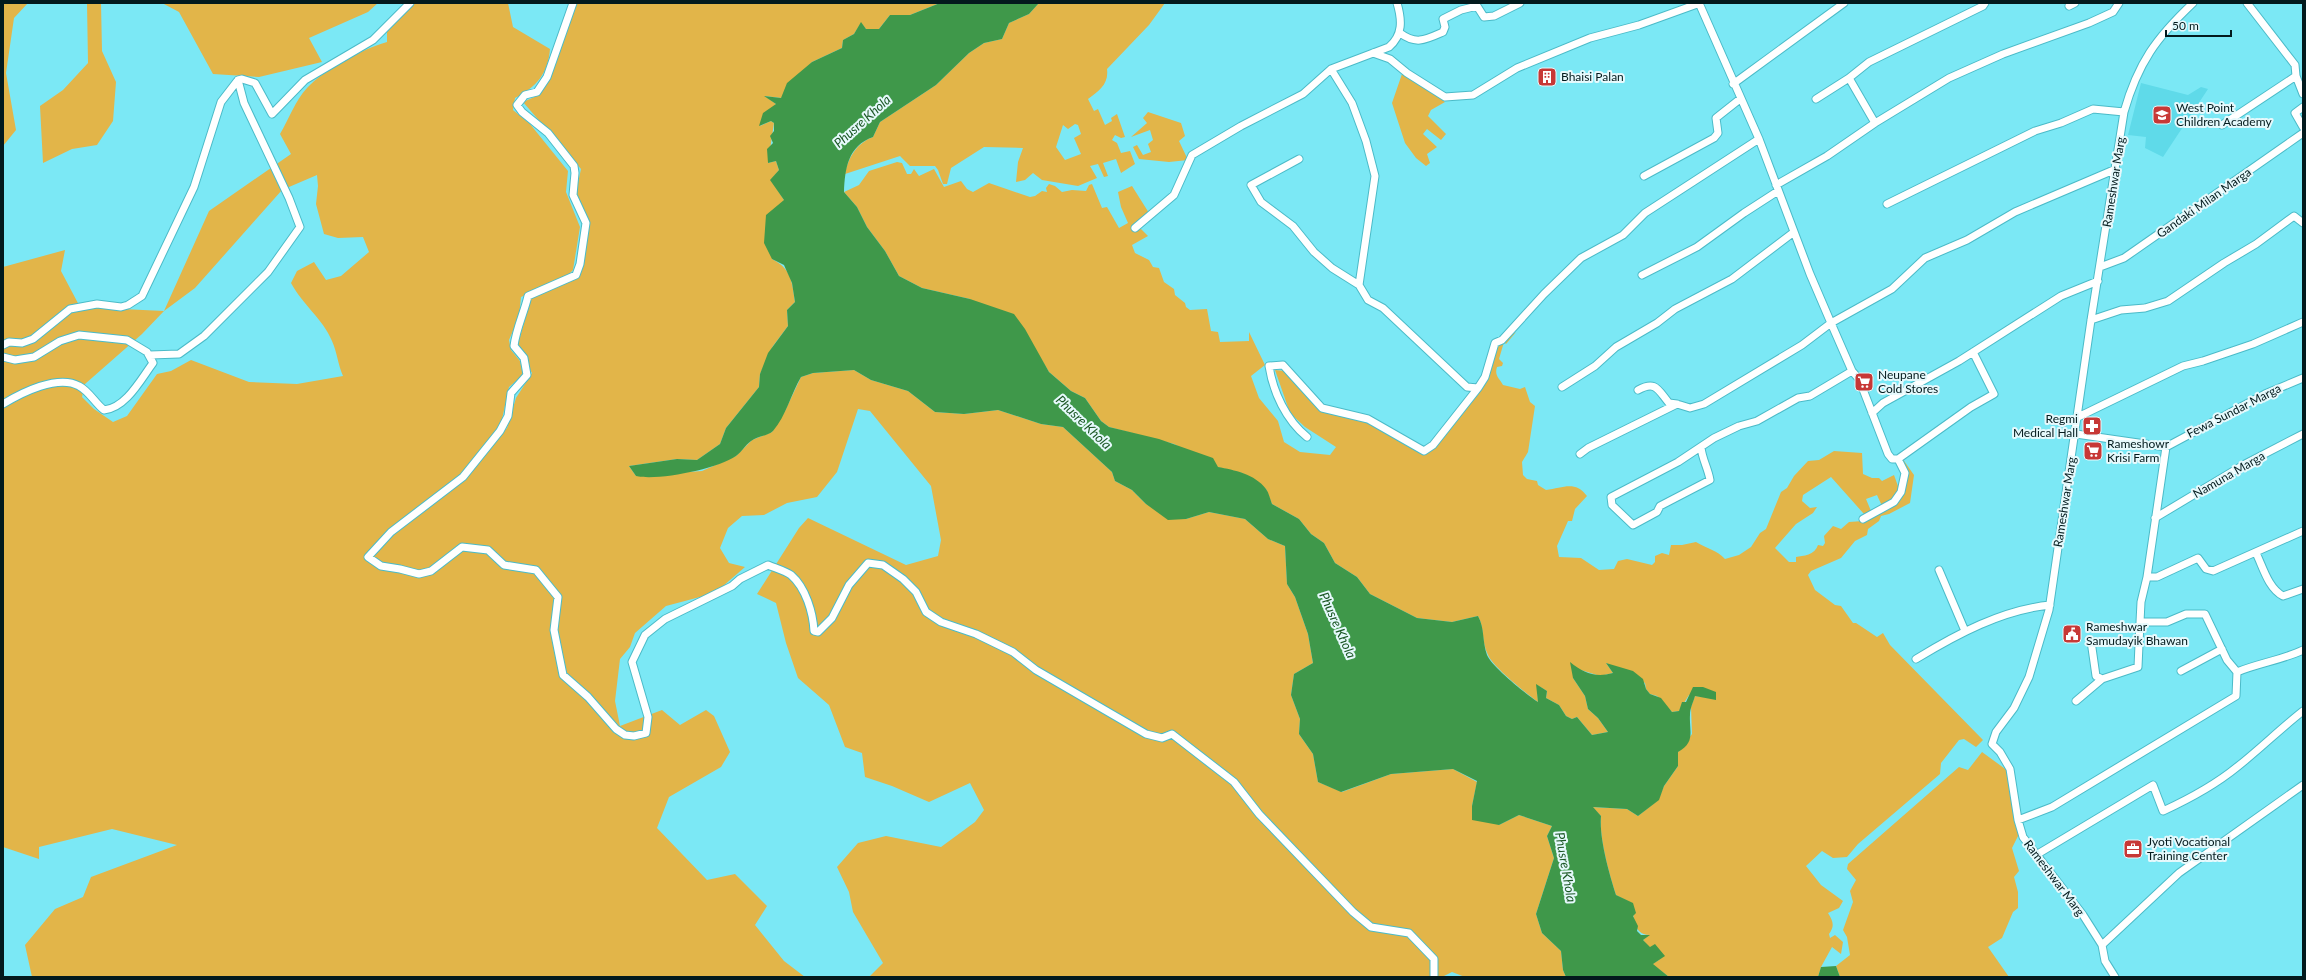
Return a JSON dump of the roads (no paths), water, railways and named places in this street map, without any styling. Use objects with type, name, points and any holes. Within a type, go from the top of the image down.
[{"type":"street","points":[[3,345],[9,342],[22,343],[33,339],[70,309],[98,304],[121,307],[128,305],[142,296],[194,187],[221,102],[238,80],[242,79],[255,83],[272,114],[305,80],[373,40],[410,3]]},
{"type":"street","points":[[573,3],[547,76],[537,92],[525,95],[517,105],[522,112],[548,133],[574,166],[575,173],[573,195],[586,223],[580,264],[576,275],[570,279],[528,296],[516,333],[514,346],[524,358],[527,375],[511,393],[508,416],[500,431],[463,477],[391,532],[368,557],[381,566],[400,568],[419,574],[431,571],[462,547],[488,550],[504,565],[536,570],[558,597],[554,630],[563,676],[588,697],[616,729],[625,735],[634,736],[646,733],[648,717],[632,662],[646,635],[665,619],[732,586],[740,579],[768,565],[791,575],[804,594],[813,620],[814,631],[818,632],[832,618],[849,585],[868,563],[883,565],[916,592],[926,612],[940,622],[976,634],[1013,652],[1036,670],[1146,734],[1162,738],[1172,734],[1193,748],[1234,782],[1259,814],[1352,912],[1370,927],[1409,933],[1434,959],[1434,977]]},
{"type":"street","points":[[1135,228],[1174,195],[1192,155],[1241,126],[1303,94],[1331,69],[1373,54],[1389,47],[1396,41],[1400,33],[1401,22],[1397,3]]},
{"type":"street","points":[[1400,33],[1410,40],[1428,40],[1443,32],[1445,27],[1443,19],[1461,10],[1477,6],[1484,17],[1494,16],[1520,3]]},
{"type":"street","points":[[1373,54],[1390,59],[1407,73],[1445,96],[1473,95],[1517,68],[1590,38],[1639,25],[1699,3],[1733,84],[1759,139],[1794,232],[1831,323],[1852,372],[1859,379],[1888,454],[1892,459],[1898,458],[1971,407],[1994,394],[1973,352]]},
{"type":"street","points":[[1733,84],[1844,3]]},
{"type":"street","points":[[1816,99],[1849,78],[1869,62],[1983,6],[1985,3]]},
{"type":"street","points":[[1642,275],[1697,247],[1777,188],[1875,123],[1949,78],[2003,54],[2089,23],[2113,12],[2119,3]]},
{"type":"street","name":"Rameshwar Marg","points":[[2115,977],[2105,961],[2102,945],[2083,915],[2023,838],[2018,820],[2010,769],[2000,752],[1992,744],[1996,732],[2014,708],[2030,678],[2050,606],[2076,434],[2091,320],[2124,112],[2132,84],[2147,55],[2166,29],[2193,3]]},
{"type":"street","points":[[2247,3],[2295,65],[2296,76],[2303,94]]},
{"type":"street","points":[[1331,69],[1352,103],[1366,141],[1375,176],[1359,285]]},
{"type":"street","points":[[2222,125],[2296,76]]},
{"type":"street","points":[[1849,78],[1875,123]]},
{"type":"street","points":[[3,357],[15,360],[34,357],[60,341],[79,335],[127,340],[150,355],[179,354],[204,336],[268,272],[300,227],[289,198],[244,103],[238,80]]},
{"type":"street","points":[[1644,176],[1714,138],[1718,133],[1715,123],[1716,118],[1740,99]]},
{"type":"street","points":[[2303,107],[2295,113],[2303,127]]},
{"type":"street","points":[[1887,204],[2035,131],[2061,123],[2093,109],[2124,112]]},
{"type":"street","name":"Gandaki Milan Marga","points":[[2100,267],[2124,258],[2303,133]]},
{"type":"street","points":[[1307,436],[1286,415],[1271,378],[1270,366],[1283,365],[1322,408],[1368,419],[1424,451],[1433,445],[1478,388],[1485,377],[1495,343],[1502,340],[1544,294],[1581,258],[1623,235],[1645,213],[1759,139]]},
{"type":"street","points":[[1299,159],[1250,185],[1261,202],[1293,226],[1314,252],[1332,268],[1359,285],[1368,300],[1383,308],[1467,387],[1478,388]]},
{"type":"street","points":[[1638,390],[1648,385],[1654,386],[1669,403],[1690,408],[1704,404],[1802,345],[1831,323],[1892,289],[1925,258],[1966,240],[2015,212],[2116,169]]},
{"type":"street","points":[[2091,320],[2120,310],[2145,308],[2168,301],[2224,263],[2256,244],[2294,216],[2303,223]]},
{"type":"street","points":[[1562,387],[1595,366],[1616,347],[1658,323],[1675,308],[1732,278],[1794,232]]},
{"type":"street","points":[[1872,413],[1882,403],[1973,352],[2061,296],[2098,281]]},
{"type":"street","points":[[2078,417],[2183,366],[2203,361],[2253,344],[2303,322]]},
{"type":"street","points":[[3,404],[24,391],[67,381],[80,386],[104,410],[113,409],[123,401],[153,363],[150,355]]},
{"type":"street","points":[[1701,447],[1703,462],[1708,469],[1710,480],[1660,506],[1657,512],[1633,524],[1612,505],[1611,497],[1678,462],[1701,447],[1739,426],[1757,421],[1798,398],[1810,396],[1852,372]]},
{"type":"street","name":"Fewa Sundar Marga","points":[[2166,447],[2265,394],[2303,378]]},
{"type":"street","points":[[1580,454],[1588,448],[1677,404]]},
{"type":"street","points":[[2076,434],[2166,447],[2147,577],[2141,602],[2138,667],[2102,679],[2076,701]]},
{"type":"street","name":"Namuna Marga","points":[[2155,518],[2245,464],[2303,434]]},
{"type":"street","points":[[1863,519],[1894,502],[1901,492],[1905,473],[1898,458]]},
{"type":"street","points":[[2147,577],[2157,577],[2198,558],[2206,569],[2213,571],[2256,553],[2303,530]]},
{"type":"street","points":[[2256,553],[2272,586],[2278,593],[2283,596],[2303,589]]},
{"type":"street","points":[[1939,570],[1965,631]]},
{"type":"street","points":[[1916,659],[1965,631],[2028,607],[2050,606]]},
{"type":"street","points":[[2018,820],[2052,807],[2236,696],[2237,672],[2226,660],[2205,614],[2186,614],[2167,622],[2140,622]]},
{"type":"street","points":[[2091,641],[2096,676],[2102,679]]},
{"type":"street","points":[[2181,671],[2222,649]]},
{"type":"street","points":[[2237,672],[2255,664],[2293,655],[2303,650]]},
{"type":"street","points":[[2036,854],[2153,785],[2163,811],[2184,801],[2237,768],[2303,711]]},
{"type":"street","points":[[2102,945],[2179,873],[2303,784]]},
{"type":"water","name":"Phusre Khola","points":[[940,3],[1039,3],[1029,14],[1009,23],[1002,39],[984,43],[969,53],[936,85],[880,122],[873,137],[858,146],[853,152],[847,166],[844,192],[857,207],[867,227],[885,251],[899,276],[922,288],[970,299],[1014,314],[1025,329],[1049,372],[1071,391],[1085,398],[1101,421],[1109,427],[1159,439],[1213,458],[1218,467],[1250,476],[1261,484],[1267,491],[1272,504],[1299,519],[1311,534],[1324,543],[1335,563],[1357,577],[1370,594],[1417,618],[1452,622],[1478,616],[1482,626],[1484,645],[1487,655],[1495,666],[1518,687],[1538,702],[1536,684],[1547,691],[1546,698],[1559,705],[1566,716],[1572,719],[1577,717],[1592,735],[1608,732],[1598,718],[1588,709],[1585,696],[1573,678],[1570,662],[1585,672],[1595,675],[1613,673],[1606,663],[1633,671],[1643,679],[1646,689],[1650,694],[1661,698],[1672,712],[1679,711],[1682,702],[1686,702],[1693,687],[1703,687],[1716,692],[1716,700],[1695,696],[1690,712],[1691,731],[1689,740],[1684,748],[1678,752],[1678,766],[1664,786],[1659,800],[1638,816],[1627,809],[1593,807],[1601,816],[1603,845],[1616,895],[1633,903],[1636,913],[1633,916],[1638,926],[1637,931],[1641,935],[1650,935],[1643,940],[1650,947],[1655,944],[1665,956],[1653,964],[1669,977],[1566,977],[1563,970],[1561,951],[1542,933],[1536,914],[1554,858],[1547,836],[1552,826],[1519,815],[1499,825],[1472,820],[1472,806],[1477,781],[1453,769],[1391,774],[1341,792],[1318,782],[1313,754],[1299,734],[1300,719],[1291,695],[1294,674],[1313,663],[1308,634],[1295,597],[1287,584],[1285,546],[1268,539],[1245,519],[1209,512],[1186,519],[1168,520],[1146,504],[1132,490],[1115,481],[1112,472],[1063,427],[1041,424],[998,410],[964,414],[935,412],[908,391],[871,380],[854,370],[813,373],[801,377],[785,412],[773,431],[751,441],[736,456],[727,461],[687,473],[658,477],[636,476],[629,466],[677,459],[697,460],[720,444],[726,428],[759,387],[760,374],[768,353],[788,326],[787,310],[795,302],[792,283],[784,265],[772,259],[764,243],[766,215],[784,200],[770,180],[779,170],[776,161],[768,163],[767,149],[773,143],[770,136],[774,131],[774,123],[771,121],[759,126],[763,113],[776,104],[764,96],[781,98],[787,83],[812,62],[842,48],[843,40],[854,34],[861,22],[866,29],[879,29],[890,15],[910,15]]},
{"type":"water","points":[[1836,966],[1840,977],[1818,977],[1821,967]]},
{"type":"place","name":"Bhaisi Palan","points":[[1547,77]]},
{"type":"place","name":"West Point Children Academy","points":[[2162,115]]},
{"type":"place","name":"Neupane Cold Stores","points":[[1864,382]]},
{"type":"place","name":"Regmi Medical Hall","points":[[2092,426]]},
{"type":"place","name":"Rameshowr Krisi Farm","points":[[2093,451]]},
{"type":"place","name":"Rameshwar Samudayik Bhawan","points":[[2072,634]]},
{"type":"place","name":"Jyoti Vocational Training Center","points":[[2133,849]]}]
